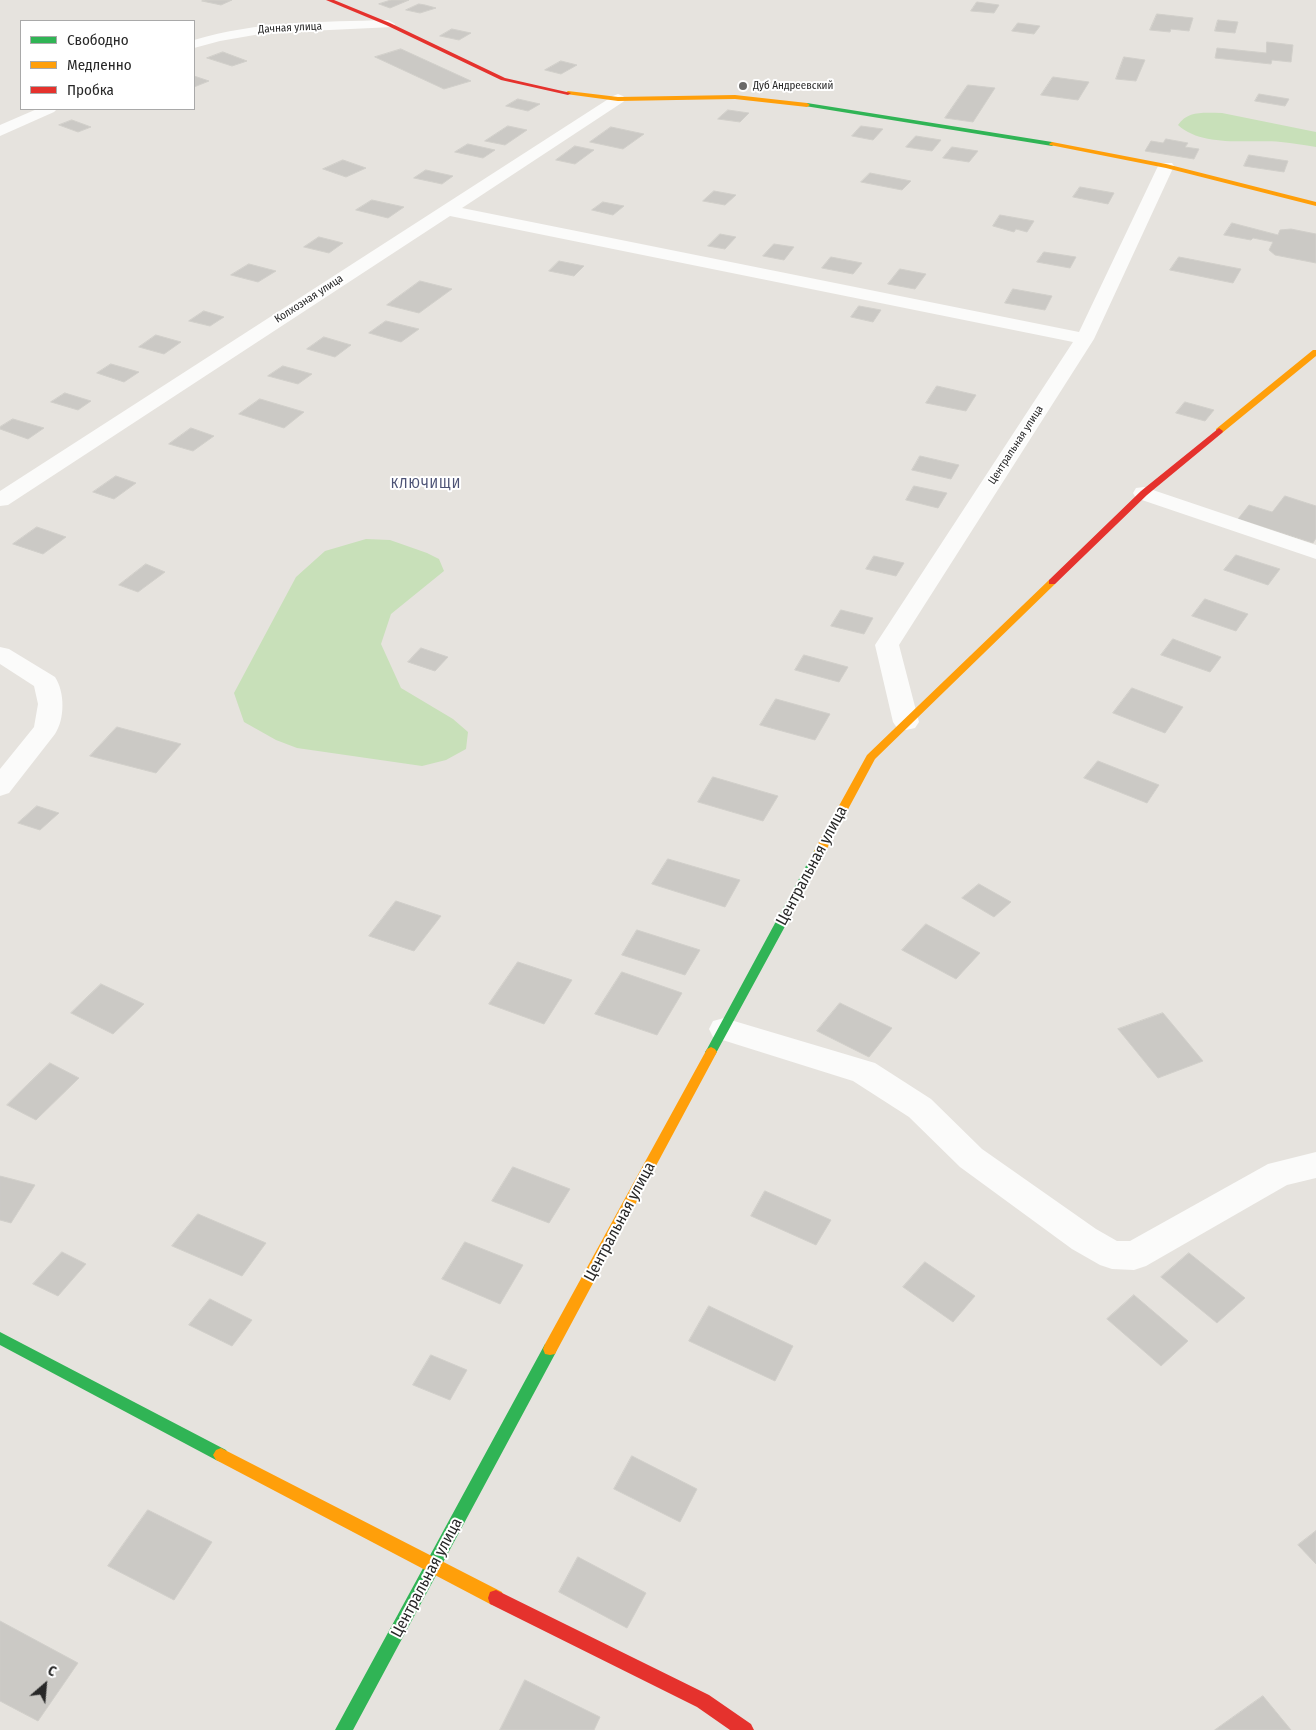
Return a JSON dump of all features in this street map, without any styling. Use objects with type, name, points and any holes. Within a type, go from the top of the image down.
[{"type":"street","points":[[328,0],[388,24],[503,78],[552,91],[618,99],[692,96],[772,99],[1094,151],[1166,166],[1316,204]]},
{"type":"street","name":"Дачная улица","points":[[195,44],[235,33],[270,29],[388,24]]},
{"type":"street","name":"Колхозная улица","points":[[0,500],[618,99]]},
{"type":"street","points":[[0,131],[47,110]]},
{"type":"street","name":"Центральная улица","points":[[906,722],[887,645],[1085,339],[1166,166]]},
{"type":"street","points":[[447,210],[1085,339]]},
{"type":"street","name":"Центральная улица","points":[[344,1730],[871,758],[1144,493],[1316,352]]},
{"type":"street","points":[[1144,493],[1316,552]]},
{"type":"street","points":[[0,654],[46,682],[50,704],[46,728],[0,787]]},
{"type":"street","points":[[724,1029],[864,1072],[920,1108],[971,1158],[1084,1239],[1112,1255],[1134,1256],[1279,1173],[1316,1164]]},
{"type":"street","points":[[0,1338],[433,1567],[703,1701],[745,1730]]},
{"type":"green space","points":[[1222,113],[1316,132],[1316,147],[1268,141],[1213,140],[1188,132],[1178,125],[1182,120],[1192,115]]},
{"type":"green space","points":[[366,539],[390,540],[427,553],[439,559],[444,571],[391,614],[381,644],[401,688],[453,719],[468,732],[466,749],[446,760],[422,766],[297,748],[276,740],[244,722],[234,693],[296,577],[325,551]]},
{"type":"building","points":[[232,0],[221,5],[202,1]]},
{"type":"building","points":[[391,0],[409,0],[390,8],[379,4]]},
{"type":"building","points":[[977,2],[999,5],[994,13],[971,11]]},
{"type":"building","points":[[419,4],[436,8],[420,13],[406,10]]},
{"type":"building","points":[[1157,14],[1193,18],[1189,31],[1171,29],[1170,32],[1150,30]]},
{"type":"building","points":[[1218,20],[1238,22],[1235,33],[1215,31]]},
{"type":"building","points":[[1018,23],[1040,26],[1034,34],[1012,31]]},
{"type":"building","points":[[452,29],[471,33],[459,40],[440,36]]},
{"type":"building","points":[[1267,42],[1293,45],[1291,62],[1272,60],[1271,64],[1215,58],[1217,48],[1266,53]]},
{"type":"building","points":[[401,49],[471,81],[444,89],[375,57]]},
{"type":"building","points":[[223,52],[247,61],[232,66],[207,58]]},
{"type":"building","points":[[1124,57],[1145,60],[1136,81],[1116,79]]},
{"type":"building","points":[[561,61],[577,65],[561,74],[545,70]]},
{"type":"building","points":[[195,76],[209,81],[195,87]]},
{"type":"building","points":[[1053,77],[1089,82],[1078,100],[1041,95]]},
{"type":"building","points":[[968,85],[995,88],[973,122],[945,118]]},
{"type":"building","points":[[1259,94],[1289,99],[1285,106],[1255,101]]},
{"type":"building","points":[[518,99],[540,104],[528,111],[506,106]]},
{"type":"building","points":[[728,110],[749,113],[740,122],[718,119]]},
{"type":"building","points":[[72,120],[91,127],[78,132],[59,125]]},
{"type":"building","points":[[508,126],[527,130],[505,145],[485,141]]},
{"type":"building","points":[[861,126],[883,129],[873,140],[852,136]]},
{"type":"building","points":[[611,127],[644,134],[623,149],[590,142]]},
{"type":"building","points":[[916,136],[941,140],[932,151],[906,147]]},
{"type":"building","points":[[1166,139],[1188,143],[1185,147],[1199,149],[1194,159],[1145,151],[1151,141],[1163,143]]},
{"type":"building","points":[[468,144],[495,150],[483,158],[455,152]]},
{"type":"building","points":[[575,146],[594,150],[575,164],[556,160]]},
{"type":"building","points":[[952,147],[978,151],[969,162],[943,158]]},
{"type":"building","points":[[1249,155],[1288,161],[1284,172],[1244,166]]},
{"type":"building","points":[[343,160],[366,168],[346,177],[323,169]]},
{"type":"building","points":[[426,170],[453,176],[442,184],[414,178]]},
{"type":"building","points":[[870,173],[911,181],[902,190],[861,182]]},
{"type":"building","points":[[1080,187],[1114,193],[1108,204],[1073,197]]},
{"type":"building","points":[[714,191],[736,195],[725,205],[703,201]]},
{"type":"building","points":[[372,200],[404,207],[388,218],[356,210]]},
{"type":"building","points":[[603,202],[624,206],[613,215],[592,210]]},
{"type":"building","points":[[1000,215],[1034,221],[1027,232],[1016,229],[1014,232],[993,226]]},
{"type":"building","points":[[1232,223],[1278,235],[1280,230],[1291,229],[1316,234],[1316,263],[1275,255],[1269,250],[1273,242],[1224,235]]},
{"type":"building","points":[[720,234],[736,237],[725,249],[708,246]]},
{"type":"building","points":[[319,237],[343,243],[329,253],[304,247]]},
{"type":"building","points":[[774,244],[794,247],[784,260],[763,256]]},
{"type":"building","points":[[1044,252],[1076,257],[1070,268],[1037,262]]},
{"type":"building","points":[[831,257],[862,263],[853,274],[822,268]]},
{"type":"building","points":[[1179,257],[1241,269],[1233,283],[1170,270]]},
{"type":"building","points":[[559,261],[584,266],[574,276],[549,271]]},
{"type":"building","points":[[249,264],[276,271],[258,282],[231,275]]},
{"type":"building","points":[[900,269],[926,274],[915,289],[888,284]]},
{"type":"building","points":[[420,281],[452,289],[419,313],[387,305]]},
{"type":"building","points":[[1013,289],[1052,296],[1045,310],[1005,303]]},
{"type":"building","points":[[859,306],[881,310],[873,322],[851,317]]},
{"type":"building","points":[[204,311],[224,317],[210,326],[189,321]]},
{"type":"building","points":[[386,321],[419,329],[401,342],[369,333]]},
{"type":"building","points":[[156,335],[181,342],[164,354],[139,347]]},
{"type":"building","points":[[324,337],[351,345],[335,357],[307,349]]},
{"type":"building","points":[[111,364],[139,372],[124,382],[97,373]]},
{"type":"building","points":[[283,366],[312,374],[298,384],[268,376]]},
{"type":"building","points":[[937,386],[976,395],[966,411],[926,403]]},
{"type":"building","points":[[65,393],[91,401],[78,410],[51,402]]},
{"type":"building","points":[[260,399],[304,412],[284,428],[239,414]]},
{"type":"building","points":[[1185,402],[1214,410],[1205,421],[1176,413]]},
{"type":"building","points":[[13,419],[44,428],[28,439],[0,429],[0,427]]},
{"type":"building","points":[[191,428],[214,436],[193,451],[169,444]]},
{"type":"building","points":[[920,456],[959,465],[951,479],[912,470]]},
{"type":"building","points":[[116,476],[136,483],[114,499],[93,492]]},
{"type":"building","points":[[914,486],[947,493],[938,508],[906,500]]},
{"type":"building","points":[[1285,496],[1316,506],[1316,538],[1313,543],[1238,519],[1249,505],[1272,512]]},
{"type":"building","points":[[37,527],[66,537],[43,554],[13,544]]},
{"type":"building","points":[[1236,555],[1280,569],[1268,585],[1224,570]]},
{"type":"building","points":[[874,556],[904,563],[896,576],[866,569]]},
{"type":"building","points":[[146,564],[165,572],[138,592],[119,585]]},
{"type":"building","points":[[1205,599],[1248,614],[1236,631],[1192,616]]},
{"type":"building","points":[[841,610],[873,618],[864,634],[831,626]]},
{"type":"building","points":[[1173,639],[1221,657],[1210,672],[1161,655]]},
{"type":"building","points":[[421,648],[448,657],[435,671],[408,662]]},
{"type":"building","points":[[804,655],[848,667],[839,682],[795,670]]},
{"type":"building","points":[[1132,688],[1183,707],[1165,733],[1113,713]]},
{"type":"building","points":[[776,699],[830,714],[815,740],[760,725]]},
{"type":"building","points":[[117,727],[181,744],[156,773],[90,756]]},
{"type":"building","points":[[1098,761],[1159,785],[1147,803],[1084,778]]},
{"type":"building","points":[[713,777],[778,796],[763,821],[698,802]]},
{"type":"building","points":[[37,806],[59,813],[40,830],[18,823]]},
{"type":"building","points":[[668,859],[740,880],[725,907],[652,884]]},
{"type":"building","points":[[979,884],[1011,902],[994,917],[962,898]]},
{"type":"building","points":[[396,901],[441,916],[414,951],[369,936]]},
{"type":"building","points":[[926,924],[980,953],[956,979],[902,950]]},
{"type":"building","points":[[637,930],[700,950],[685,975],[622,955]]},
{"type":"building","points":[[518,962],[572,980],[544,1024],[489,1004]]},
{"type":"building","points":[[622,972],[682,993],[657,1035],[595,1014]]},
{"type":"building","points":[[101,984],[144,1004],[113,1034],[71,1013]]},
{"type":"building","points":[[840,1003],[892,1028],[869,1057],[817,1031]]},
{"type":"building","points":[[1163,1013],[1203,1061],[1158,1078],[1118,1029]]},
{"type":"building","points":[[50,1063],[79,1078],[36,1120],[7,1105]]},
{"type":"building","points":[[513,1167],[570,1189],[549,1223],[492,1201]]},
{"type":"building","points":[[0,1176],[35,1185],[11,1223],[0,1220]]},
{"type":"building","points":[[765,1191],[831,1220],[816,1245],[751,1216]]},
{"type":"building","points":[[198,1214],[266,1243],[242,1276],[172,1246]]},
{"type":"building","points":[[465,1242],[523,1265],[500,1304],[442,1279]]},
{"type":"building","points":[[62,1252],[86,1264],[58,1296],[33,1284]]},
{"type":"building","points":[[1189,1253],[1245,1298],[1217,1323],[1161,1277]]},
{"type":"building","points":[[925,1262],[975,1296],[953,1322],[903,1287]]},
{"type":"building","points":[[1134,1295],[1188,1341],[1161,1366],[1107,1319]]},
{"type":"building","points":[[210,1299],[252,1320],[232,1346],[189,1325]]},
{"type":"building","points":[[709,1306],[793,1346],[775,1381],[689,1341]]},
{"type":"building","points":[[431,1355],[467,1370],[450,1400],[413,1385]]},
{"type":"building","points":[[632,1456],[697,1489],[680,1522],[614,1489]]},
{"type":"building","points":[[148,1510],[212,1542],[174,1600],[108,1566]]},
{"type":"building","points":[[1316,1531],[1316,1564],[1298,1545]]},
{"type":"building","points":[[578,1557],[646,1593],[627,1628],[559,1592]]},
{"type":"building","points":[[0,1621],[78,1663],[38,1721],[0,1701]]},
{"type":"building","points":[[525,1680],[600,1717],[594,1730],[500,1730]]},
{"type":"building","points":[[1263,1696],[1291,1730],[1215,1730]]},
{"type":"traffic: fast","points":[[807,105],[1052,144]]},
{"type":"traffic: fast","points":[[711,1052],[820,851]]},
{"type":"traffic: fast","points":[[0,1338],[221,1455]]},
{"type":"traffic: fast","points":[[344,1730],[550,1349]]},
{"type":"traffic: slow","points":[[568,93],[618,99],[735,97],[807,105]]},
{"type":"traffic: slow","points":[[1052,144],[1166,166],[1316,204]]},
{"type":"traffic: slow","points":[[1219,431],[1316,352]]},
{"type":"traffic: slow","points":[[820,851],[871,757],[1052,582]]},
{"type":"traffic: slow","points":[[550,1349],[711,1052]]},
{"type":"traffic: slow","points":[[221,1455],[496,1598]]},
{"type":"traffic: jam","points":[[329,0],[388,24],[503,79],[568,93]]},
{"type":"traffic: jam","points":[[1052,582],[1144,493],[1219,431]]},
{"type":"traffic: jam","points":[[496,1598],[703,1701],[745,1730]]},
{"type":"place","name":"Дуб Андреевский","points":[[743,86]]},
{"type":"district","name":"КЛЮЧИЩИ","points":[[426,484]]}]
